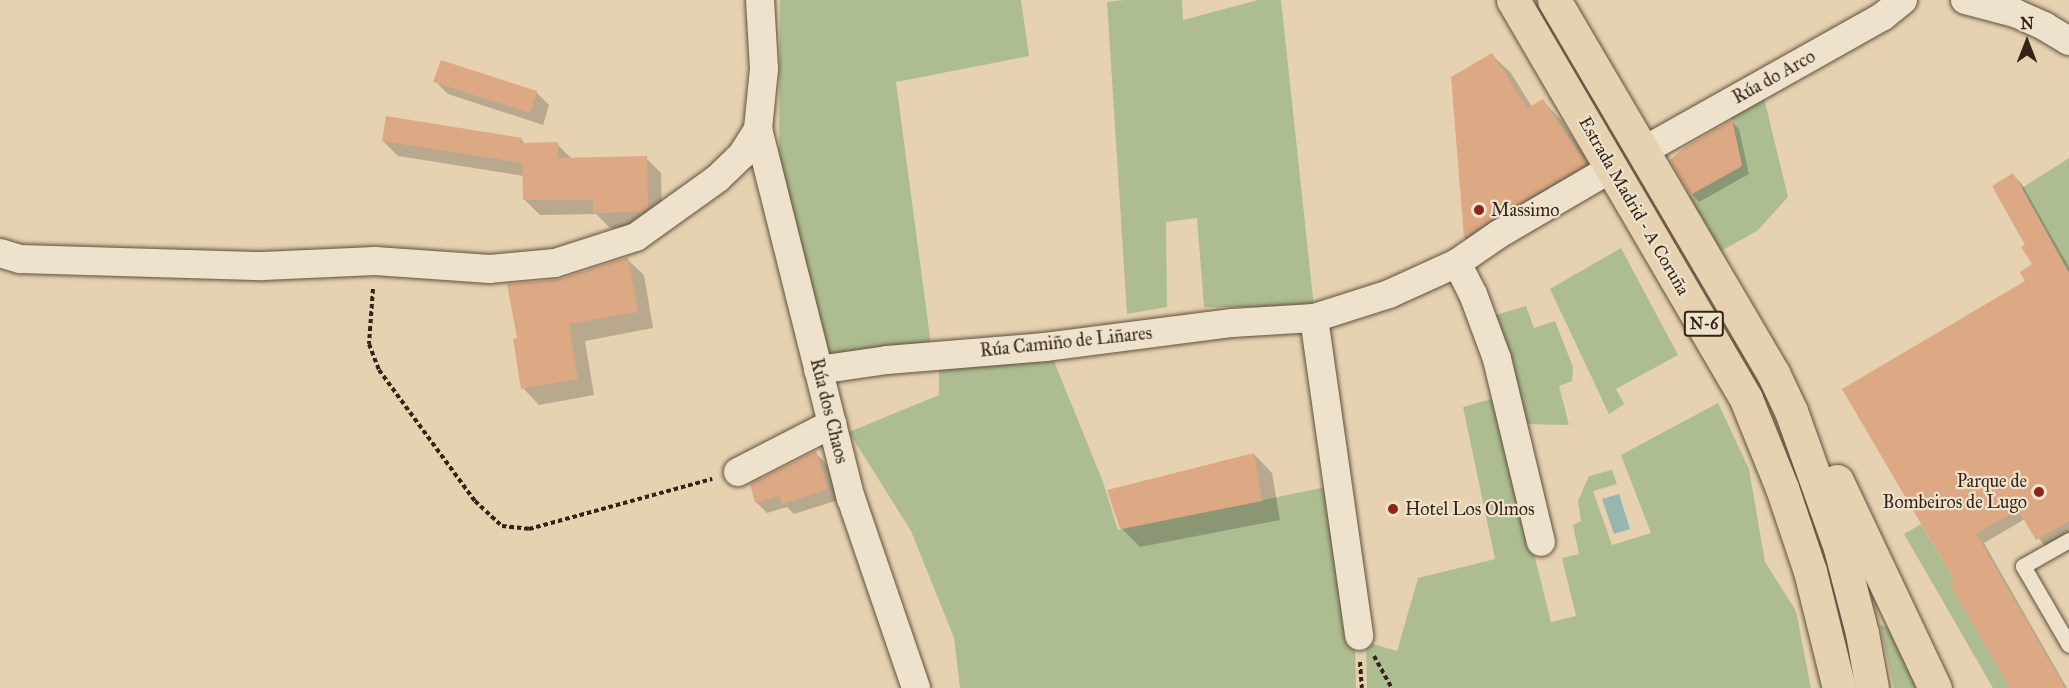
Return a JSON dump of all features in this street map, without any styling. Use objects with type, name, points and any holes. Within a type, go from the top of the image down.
[{"type":"highway","name":"Estrada Madrid - A Coruña","points":[[1513,0],[1726,362],[1763,438],[1810,571],[1839,688]]},
{"type":"highway","name":"Estrada Madrid - A Coruña","points":[[1554,0],[1773,373],[1791,411],[1840,548],[1862,633],[1872,688]]},
{"type":"highway","name":"N-6","points":[[1791,411],[1814,441],[1836,481],[1935,688]]},
{"type":"street","points":[[0,254],[20,259],[263,266],[375,261],[490,269],[555,262],[636,237],[718,178],[742,155],[758,129],[765,69],[760,0]]},
{"type":"street","name":"Rúa do Arco","points":[[1642,151],[1882,16],[1903,0]]},
{"type":"street","points":[[1965,0],[2015,13],[2044,26],[2069,41]]},
{"type":"street","name":"Rúa dos Chaos","points":[[758,129],[851,498],[916,688]]},
{"type":"street","name":"Rúa Camiño de Liñares","points":[[818,370],[887,360],[1044,348],[1232,323],[1314,318],[1389,294],[1457,263],[1499,234],[1612,168]]},
{"type":"street","points":[[1457,263],[1473,294],[1497,359],[1541,542]]},
{"type":"street","points":[[1314,318],[1359,636]]},
{"type":"street","points":[[738,472],[832,424]]},
{"type":"lane","points":[[2069,540],[2023,566],[2069,645]]},
{"type":"path","points":[[375,261],[369,344],[379,369],[475,501],[502,526],[529,529],[738,472]]},
{"type":"path","points":[[1359,636],[1384,670],[1392,688]]},
{"type":"green space","points":[[780,0],[1021,0],[1029,56],[896,82],[931,345],[823,362],[812,354],[779,150]]},
{"type":"green space","points":[[1182,0],[1183,20],[1258,0],[1281,0],[1314,307],[1204,307],[1197,218],[1166,222],[1167,307],[1127,314],[1107,2]]},
{"type":"green space","points":[[1764,98],[1788,197],[1757,231],[1721,251],[1689,196],[1742,166],[1731,116]]},
{"type":"green space","points":[[2069,158],[2069,273],[2022,188]]},
{"type":"green space","points":[[1621,248],[1678,355],[1616,389],[1624,404],[1609,414],[1550,289]]},
{"type":"green space","points":[[1526,306],[1534,328],[1555,321],[1573,367],[1572,381],[1559,386],[1569,425],[1524,424],[1489,317]]},
{"type":"green space","points":[[1054,361],[1103,482],[1118,530],[1326,487],[1355,646],[1356,688],[960,688],[954,638],[911,531],[849,432],[939,395],[939,368]]},
{"type":"green space","points":[[1495,398],[1551,622],[1576,616],[1562,558],[1579,554],[1573,525],[1581,521],[1578,501],[1589,476],[1612,470],[1617,484],[1593,491],[1612,545],[1651,533],[1621,455],[1718,403],[1749,469],[1765,562],[1796,611],[1811,688],[1367,688],[1366,642],[1397,651],[1418,578],[1495,559],[1463,407]]},
{"type":"green space","points":[[1921,524],[1954,580],[1949,583],[2010,687],[2017,688],[1993,688],[1904,534]]},
{"type":"green space","points":[[1880,625],[1887,627],[1920,688],[1894,688]]},
{"type":"water","points":[[1619,494],[1630,529],[1614,534],[1602,499]]},
{"type":"building","points":[[1492,53],[1527,108],[1543,99],[1586,164],[1464,238],[1451,77]]},
{"type":"building","points":[[441,60],[537,91],[530,113],[433,82]]},
{"type":"building","points":[[386,116],[522,138],[520,143],[558,142],[558,158],[647,156],[648,208],[643,212],[593,213],[593,200],[523,200],[522,163],[382,141]]},
{"type":"building","points":[[1732,120],[1742,166],[1690,195],[1670,160],[1685,147]]},
{"type":"building","points":[[2013,173],[2069,273],[2069,521],[2036,540],[2018,510],[1976,534],[2065,688],[2010,688],[1949,583],[1954,580],[1842,389],[2025,281],[2020,272],[2032,264],[2021,247],[2025,245],[1992,186]]},
{"type":"building","points":[[628,257],[638,312],[569,324],[578,379],[521,389],[513,339],[517,338],[507,284],[560,279]]},
{"type":"building","points":[[816,451],[828,489],[782,504],[779,496],[755,503],[750,484]]},
{"type":"building","points":[[1254,453],[1262,501],[1120,529],[1107,490]]},
{"type":"place","name":"Massimo","points":[[1479,210]]},
{"type":"place","name":"Parque de Bombeiros de Lugo","points":[[2039,492]]},
{"type":"place","name":"Hotel Los Olmos","points":[[1393,509]]}]
